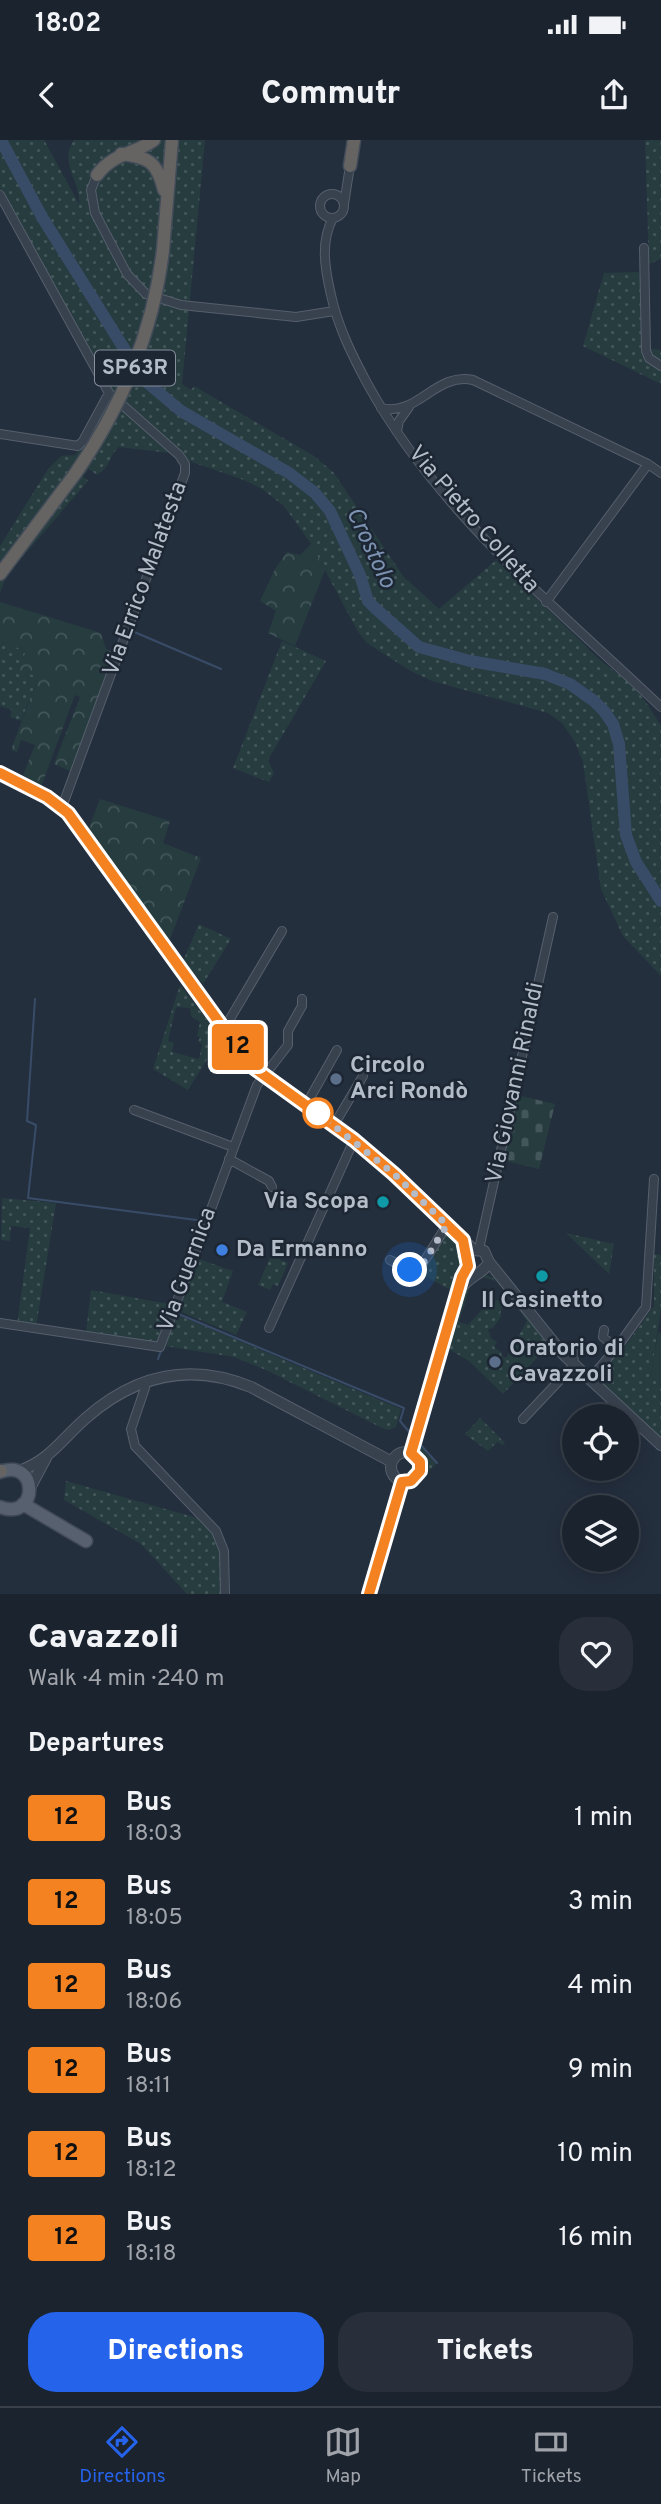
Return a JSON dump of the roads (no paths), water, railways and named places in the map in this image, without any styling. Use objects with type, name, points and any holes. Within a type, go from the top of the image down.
[{"type":"highway","points":[[97,175],[110,160],[154,140]]},
{"type":"highway","name":"SP63R","points":[[0,574],[75,474],[111,418],[134,370],[152,314],[163,250],[172,140]]},
{"type":"highway","points":[[350,166],[354,140]]},
{"type":"highway","points":[[121,154],[144,158],[155,166],[161,175],[167,200]]},
{"type":"main road","points":[[0,1471],[19,1471],[27,1478],[30,1488],[23,1504],[12,1509],[0,1507]]},
{"type":"main road","points":[[23,1504],[86,1541]]},
{"type":"street","points":[[350,166],[342,212],[330,217],[321,210],[321,202],[326,196],[335,194],[346,183],[350,166]]},
{"type":"street","points":[[97,175],[91,190],[95,213],[127,274],[146,294],[181,305],[296,317],[334,312]]},
{"type":"street","points":[[335,194],[341,198],[344,205]]},
{"type":"street","name":"Via Errico Malatesta","points":[[0,195],[109,393],[186,464],[185,473],[62,807]]},
{"type":"street","name":"Via Pietro Colletta","points":[[330,217],[325,262],[334,312],[350,352],[380,408],[457,509],[491,548],[546,602],[661,706]]},
{"type":"street","points":[[644,248],[646,351],[649,358],[661,366]]},
{"type":"street","points":[[380,408],[401,409],[451,380],[473,380],[648,464],[661,473]]},
{"type":"street","points":[[0,434],[78,446],[109,393]]},
{"type":"street","points":[[397,431],[399,421],[413,402]]},
{"type":"street","points":[[546,602],[648,464]]},
{"type":"street","points":[[0,773],[62,807],[88,839],[250,1065],[354,1140],[394,1174],[463,1240],[477,1261],[502,1277],[573,1365],[661,1445]]},
{"type":"street","name":"Via Giovanni Rinaldi","points":[[477,1261],[553,917]]},
{"type":"street","points":[[224,1029],[282,931]]},
{"type":"street","name":"Via Guernica","points":[[0,1323],[160,1347],[257,1085],[288,1045],[288,1031],[302,1006],[302,999]]},
{"type":"street","points":[[306,1105],[337,1050]]},
{"type":"street","points":[[334,1125],[363,1076]]},
{"type":"street","points":[[134,1110],[233,1147]]},
{"type":"street","points":[[269,1328],[354,1140]]},
{"type":"street","points":[[229,1159],[269,1181],[272,1187]]},
{"type":"street","points":[[589,1380],[646,1307],[654,1179]]},
{"type":"street","points":[[651,1223],[661,1224]]},
{"type":"street","points":[[390,1260],[418,1271],[447,1225]]},
{"type":"street","points":[[411,1453],[462,1277],[477,1261]]},
{"type":"street","points":[[604,1330],[603,1337],[616,1348]]},
{"type":"street","points":[[523,1419],[573,1365],[573,1348]]},
{"type":"street","points":[[30,1488],[47,1457],[86,1418],[123,1391],[146,1380],[173,1375],[193,1374],[234,1380],[392,1462]]},
{"type":"street","points":[[145,1388],[131,1426],[135,1446],[216,1531],[224,1551],[225,1594]]},
{"type":"street","points":[[411,1453],[420,1462],[420,1471],[411,1481],[402,1482],[393,1474],[392,1462],[399,1454],[411,1453]]},
{"type":"street","points":[[19,1471],[47,1457]]},
{"type":"street","points":[[369,1594],[402,1482]]},
{"type":"waterway","name":"Crostolo","points":[[1,140],[42,217],[143,379],[181,411],[289,473],[315,493],[330,511],[360,575],[368,601],[376,609],[419,647],[470,661],[545,674],[570,684],[604,711],[613,724],[619,744],[626,835],[636,862],[661,901]]},
{"type":"waterway","points":[[130,634],[132,631],[221,669]]},
{"type":"waterway","points":[[35,999],[27,1121],[36,1125],[28,1198],[204,1221]]},
{"type":"waterway","points":[[176,1313],[404,1408],[400,1421],[411,1434]]},
{"type":"waterway","points":[[158,1359],[161,1351]]},
{"type":"waterway","points":[[420,1444],[437,1463]]},
{"type":"place","name":"Circolo Arci Rondò","points":[[336,1079]]},
{"type":"place","name":"Via Scopa","points":[[383,1202]]},
{"type":"place","name":"Da Ermanno","points":[[222,1250]]},
{"type":"place","name":"Il Casinetto","points":[[542,1276]]},
{"type":"place","name":"Oratorio di Cavazzoli","points":[[495,1362]]}]
